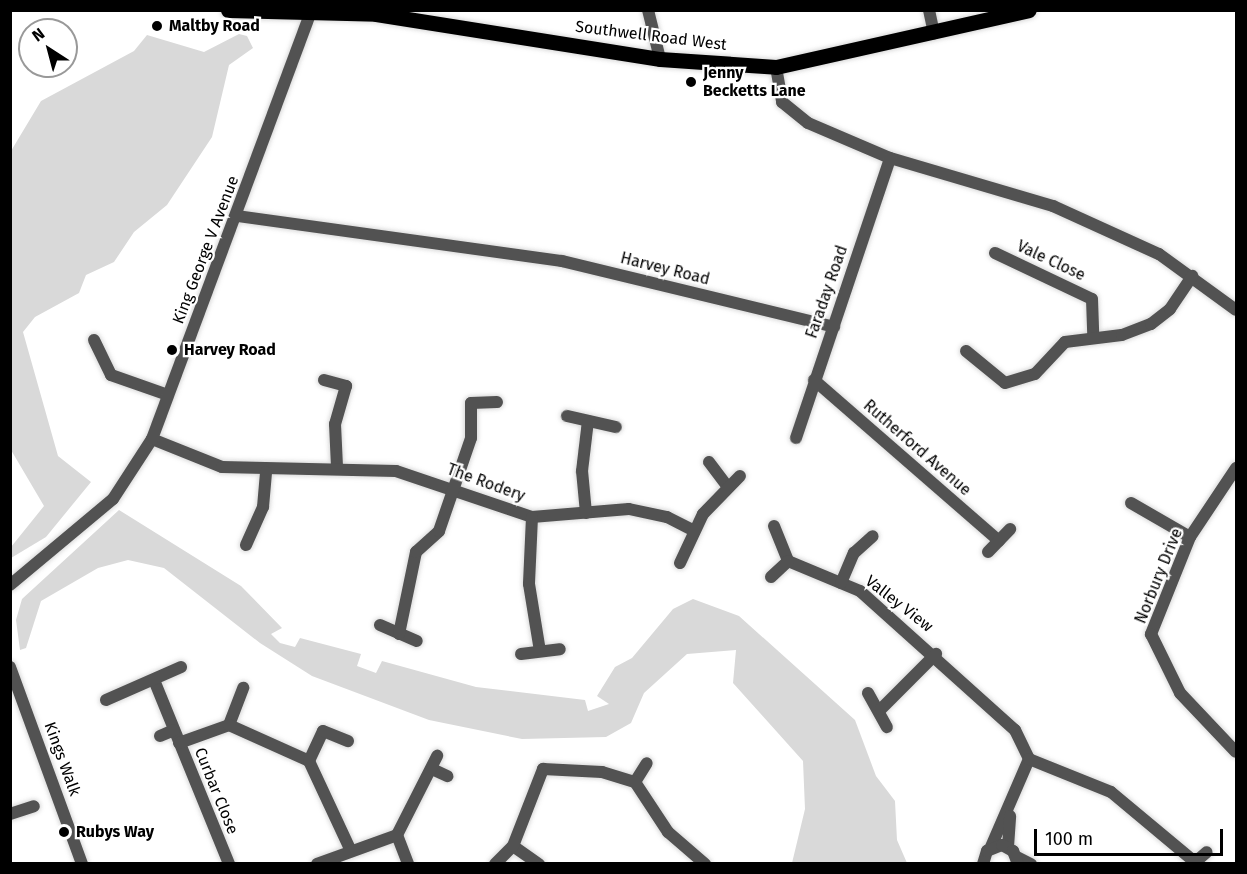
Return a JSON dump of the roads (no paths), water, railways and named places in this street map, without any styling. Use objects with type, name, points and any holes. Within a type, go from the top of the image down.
[{"type":"main road","name":"Southwell Road West","points":[[228,10],[376,14],[660,59],[776,67],[1029,10]]},
{"type":"street","points":[[648,10],[660,59]]},
{"type":"street","points":[[929,10],[934,33]]},
{"type":"street","name":"King George V Avenue","points":[[10,585],[113,499],[152,439],[237,216],[310,14]]},
{"type":"street","points":[[776,67],[782,102],[808,123],[890,158],[1053,206],[1159,254],[1236,310]]},
{"type":"street","name":"Faraday Road","points":[[796,438],[890,158]]},
{"type":"street","name":"Harvey Road","points":[[237,216],[562,261],[834,327]]},
{"type":"street","name":"Vale Close","points":[[995,253],[1092,299],[1093,335]]},
{"type":"street","points":[[966,351],[1005,383],[1035,374],[1065,342],[1093,335],[1122,336],[1151,324],[1170,309],[1192,276]]},
{"type":"street","points":[[94,340],[111,375],[168,395]]},
{"type":"street","points":[[324,380],[346,386],[335,424],[337,466]]},
{"type":"street","name":"Rutherford Avenue","points":[[814,380],[999,541]]},
{"type":"street","points":[[399,634],[416,552],[439,531],[471,438],[471,403],[497,402]]},
{"type":"street","points":[[567,416],[616,427]]},
{"type":"street","points":[[586,513],[582,471],[588,421]]},
{"type":"street","name":"The Rodery","points":[[152,439],[222,467],[266,472],[337,466],[396,471],[454,488],[532,517],[629,509],[667,517],[693,530]]},
{"type":"street","points":[[709,462],[728,487]]},
{"type":"street","name":"Norbury Drive","points":[[1236,468],[1190,537],[1151,634],[1180,693],[1236,752]]},
{"type":"street","points":[[246,545],[263,507],[266,472]]},
{"type":"street","points":[[680,563],[693,530],[728,487],[740,476]]},
{"type":"street","points":[[1131,502],[1190,537]]},
{"type":"street","points":[[532,517],[529,584],[540,651]]},
{"type":"street","points":[[771,577],[788,561],[774,526]]},
{"type":"street","points":[[988,552],[1010,529]]},
{"type":"street","name":"Valley View","points":[[841,583],[854,553],[873,536]]},
{"type":"street","name":"Valley View","points":[[788,561],[860,591],[936,654],[982,705],[1015,730],[1029,759]]},
{"type":"street","points":[[380,625],[417,641]]},
{"type":"street","points":[[521,654],[560,650]]},
{"type":"street","name":"Valley View","points":[[881,710],[936,654]]},
{"type":"street","name":"Kings Walk","points":[[10,667],[82,864]]},
{"type":"street","points":[[106,700],[181,667]]},
{"type":"street","name":"Curbar Close","points":[[154,680],[229,864]]},
{"type":"street","points":[[229,725],[243,688]]},
{"type":"street","points":[[868,693],[881,710],[887,727]]},
{"type":"street","points":[[179,743],[229,725],[309,761],[351,851]]},
{"type":"street","points":[[160,736],[174,730]]},
{"type":"street","points":[[309,761],[323,731],[348,741]]},
{"type":"street","points":[[317,864],[397,835],[437,756]]},
{"type":"street","points":[[983,864],[1011,808],[1029,759],[1111,792],[1194,863],[1207,852]]},
{"type":"street","points":[[634,782],[647,763]]},
{"type":"street","points":[[432,769],[447,776]]},
{"type":"street","points":[[495,864],[513,846],[543,769],[602,772],[634,782],[668,832],[705,864]]},
{"type":"street","points":[[10,814],[34,806]]},
{"type":"street","points":[[1011,808],[1014,856]]},
{"type":"street","points":[[397,835],[408,864]]},
{"type":"street","points":[[513,846],[539,864]]},
{"type":"street","points":[[990,849],[1031,864]]},
{"type":"place","name":"Maltby Road","points":[[157,26]]},
{"type":"place","name":"Jenny Becketts Lane","points":[[691,82]]},
{"type":"place","name":"Harvey Road","points":[[172,350]]},
{"type":"place","name":"Rubys Way","points":[[64,832]]}]
